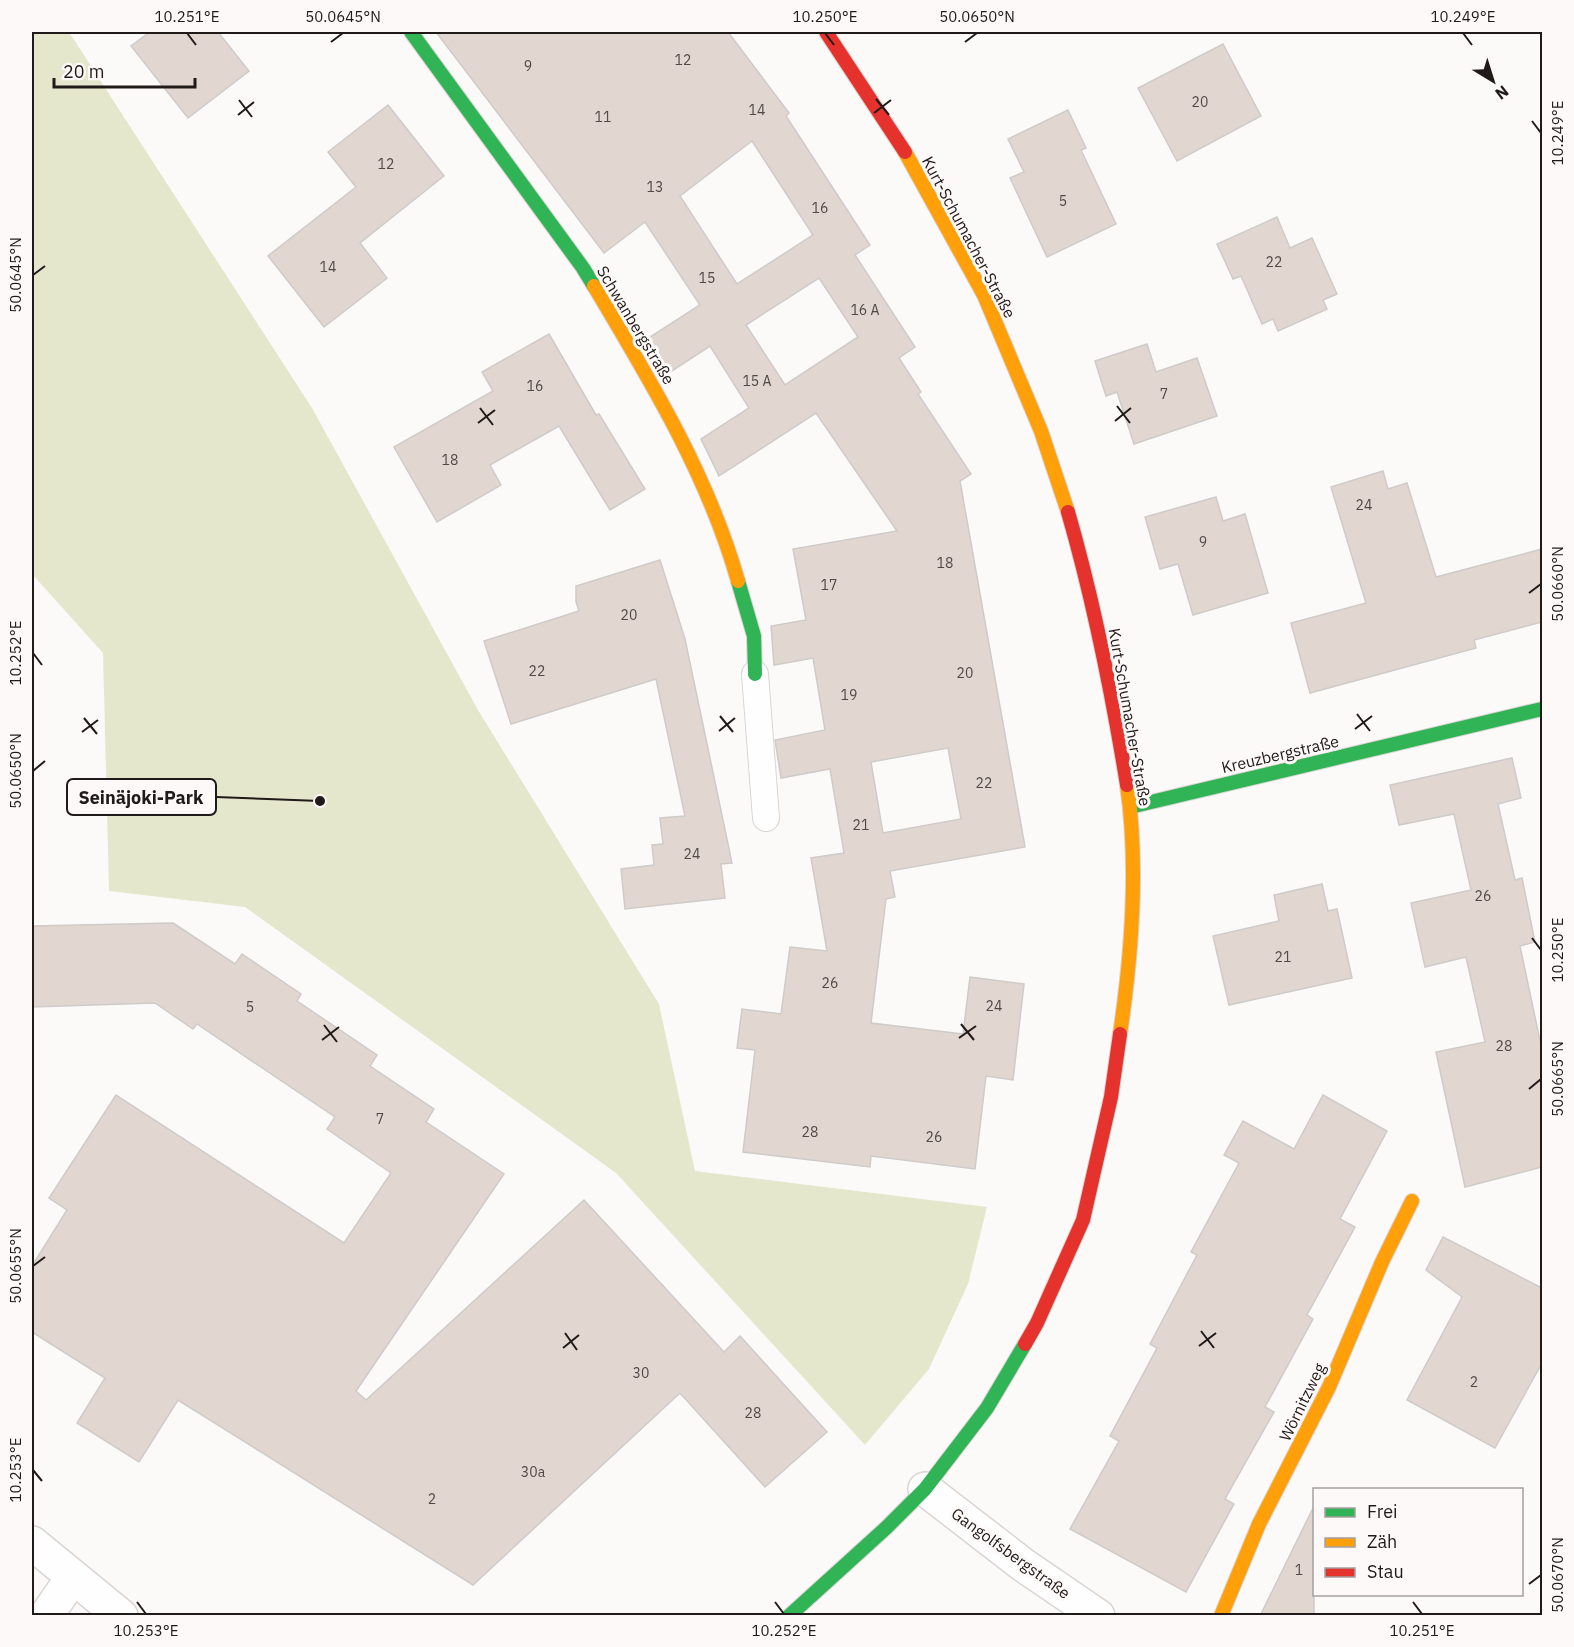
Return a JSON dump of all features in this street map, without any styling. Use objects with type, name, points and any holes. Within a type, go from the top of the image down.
[{"type":"street","name":"Schwanbergstraße","points":[[411,32],[583,268],[659,396],[704,490],[730,553],[754,636],[755,674]]},
{"type":"street","name":"Kurt-Schumacher-Straße","points":[[789,1616],[925,1489],[992,1399],[1037,1323],[1083,1220],[1111,1097],[1124,1007],[1132,917],[1130,807],[1118,729],[1090,589],[1067,507],[1041,431],[984,295],[950,231],[894,135],[826,32]]},
{"type":"street","name":"Kreuzbergstraße","points":[[1130,807],[1542,709]]},
{"type":"street","name":"Wörnitzweg","points":[[1221,1616],[1259,1524],[1329,1387],[1382,1262],[1412,1201]]},
{"type":"street","name":"Gangolfsbergstraße","points":[[925,1489],[1022,1564],[1098,1616]]},
{"type":"street","points":[[32,1543],[121,1616]]},
{"type":"street","points":[[46,1616],[73,1577]]},
{"type":"lane","points":[[755,674],[766,818]]},
{"type":"green space","points":[[32,32],[69,32],[312,408],[478,710],[659,1004],[695,1171],[987,1207],[968,1284],[929,1369],[865,1445],[616,1173],[245,907],[109,891],[103,653],[32,574]]},
{"type":"building","points":[[150,32],[218,32],[249,71],[188,118],[131,46]]},
{"type":"building","points":[[436,32],[728,32],[789,113],[786,116],[870,245],[855,255],[915,347],[899,358],[921,392],[918,394],[971,474],[960,481],[1025,847],[890,871],[895,897],[886,899],[871,1023],[963,1034],[970,977],[1024,984],[1013,1080],[986,1076],[975,1169],[871,1156],[870,1167],[743,1152],[755,1050],[737,1048],[742,1009],[781,1014],[790,947],[827,951],[811,858],[844,853],[830,769],[781,778],[775,740],[825,730],[813,658],[774,665],[771,626],[806,620],[793,549],[897,531],[816,413],[719,476],[701,439],[749,408],[710,346],[669,373],[647,339],[700,305],[645,222],[604,253]],"holes":[[[752,141],[813,235],[737,284],[680,196]],[[819,278],[858,337],[785,385],[746,325]],[[948,748],[961,819],[883,833],[871,762]]]},
{"type":"building","points":[[1223,44],[1261,116],[1177,161],[1138,88]]},
{"type":"building","points":[[388,105],[444,176],[360,243],[387,278],[324,327],[268,256],[356,187],[328,152]]},
{"type":"building","points":[[1068,110],[1086,148],[1081,150],[1116,224],[1047,257],[1010,178],[1024,172],[1008,139]]},
{"type":"building","points":[[1277,217],[1290,248],[1312,238],[1337,294],[1323,300],[1327,309],[1278,331],[1273,319],[1262,324],[1241,276],[1233,279],[1217,244]]},
{"type":"building","points":[[549,334],[596,415],[599,414],[645,489],[610,510],[559,426],[490,465],[501,485],[437,522],[394,447],[493,391],[482,372]]},
{"type":"building","points":[[1147,344],[1156,372],[1197,358],[1217,416],[1134,444],[1117,392],[1106,396],[1095,361]]},
{"type":"building","points":[[1383,471],[1388,489],[1407,483],[1436,577],[1542,549],[1542,622],[1474,640],[1476,648],[1310,693],[1291,623],[1366,603],[1331,487]]},
{"type":"building","points":[[1216,497],[1223,521],[1245,514],[1268,593],[1193,615],[1178,564],[1160,569],[1145,517]]},
{"type":"building","points":[[660,560],[685,639],[732,863],[721,864],[725,898],[625,909],[621,869],[654,865],[652,845],[663,844],[660,818],[685,816],[656,679],[511,724],[484,641],[579,611],[576,602],[576,586]]},
{"type":"building","points":[[1512,758],[1521,798],[1498,804],[1515,880],[1522,878],[1535,942],[1520,946],[1542,1050],[1542,1167],[1465,1187],[1436,1052],[1485,1042],[1466,957],[1425,967],[1411,903],[1471,890],[1454,814],[1399,825],[1390,785]]},
{"type":"building","points":[[1322,884],[1328,911],[1337,909],[1352,978],[1229,1005],[1213,936],[1279,921],[1274,895]]},
{"type":"building","points":[[173,923],[235,964],[242,954],[301,994],[297,1001],[377,1055],[370,1066],[434,1109],[426,1122],[504,1174],[356,1391],[366,1400],[584,1200],[724,1352],[740,1336],[827,1432],[765,1487],[680,1393],[473,1585],[178,1400],[139,1462],[77,1423],[105,1378],[32,1332],[32,1266],[67,1210],[49,1198],[116,1095],[344,1243],[391,1173],[327,1129],[335,1117],[197,1024],[193,1029],[155,1003],[32,1007],[32,926]]},
{"type":"building","points":[[1323,1095],[1387,1131],[1340,1219],[1355,1227],[1307,1315],[1313,1319],[1265,1407],[1274,1412],[1225,1499],[1234,1504],[1186,1592],[1070,1529],[1119,1441],[1110,1436],[1157,1348],[1150,1344],[1197,1255],[1191,1252],[1239,1163],[1224,1155],[1243,1121],[1294,1149]]},
{"type":"building","points":[[1443,1237],[1542,1288],[1542,1363],[1495,1448],[1407,1400],[1462,1297],[1426,1270]]},
{"type":"building","points":[[1313,1508],[1314,1616],[1260,1616]]},
{"type":"traffic: fast","points":[[411,32],[594,286]]},
{"type":"traffic: fast","points":[[738,581],[754,636],[755,674]]},
{"type":"traffic: fast","points":[[1130,807],[1542,709]]},
{"type":"traffic: fast","points":[[789,1616],[887,1527],[925,1489],[987,1408],[1025,1344]]},
{"type":"traffic: slow","points":[[905,152],[984,295],[1041,431],[1068,512]]},
{"type":"traffic: slow","points":[[594,286],[676,429],[711,503],[738,581]]},
{"type":"traffic: slow","points":[[1120,1034],[1131,941],[1133,878],[1133,847],[1127,785]]},
{"type":"traffic: slow","points":[[1221,1616],[1259,1524],[1329,1387],[1382,1262],[1412,1201]]},
{"type":"traffic: jam","points":[[826,32],[905,152]]},
{"type":"traffic: jam","points":[[1068,512],[1102,648],[1127,785]]},
{"type":"traffic: jam","points":[[1025,1344],[1037,1323],[1083,1220],[1111,1097],[1120,1034]]},
{"type":"place","name":"Seinäjoki-Park","points":[[320,801]]}]
